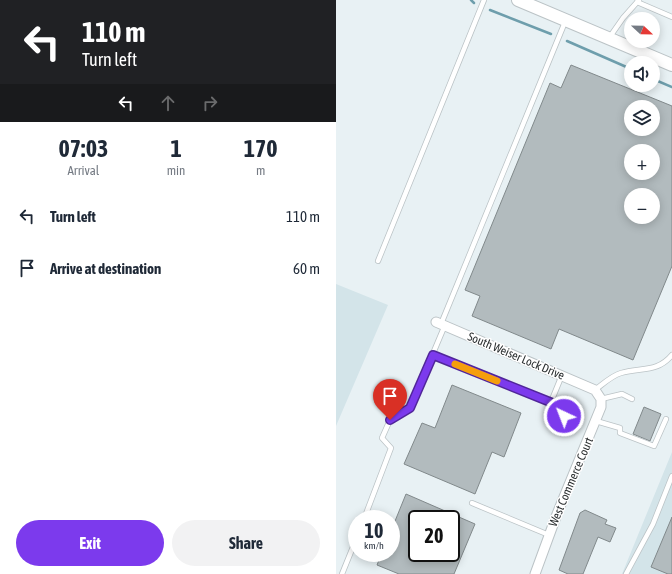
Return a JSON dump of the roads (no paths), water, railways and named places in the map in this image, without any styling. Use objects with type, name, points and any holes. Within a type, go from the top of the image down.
[{"type":"street","points":[[518,0],[672,65]]},
{"type":"street","name":"South Weiser Lock Drive","points":[[441,324],[595,390]]},
{"type":"street","points":[[595,390],[601,399]]},
{"type":"street","name":"West Commerce Court","points":[[535,574],[549,535],[601,408],[601,399]]},
{"type":"lane","points":[[378,261],[484,0]]},
{"type":"lane","points":[[608,38],[638,1],[672,17]]},
{"type":"lane","points":[[367,510],[391,448],[382,438],[390,420],[410,408],[433,355],[441,324],[566,20]]},
{"type":"lane","points":[[433,355],[551,402],[563,409],[564,416]]},
{"type":"lane","points":[[595,390],[611,378],[621,373],[660,366],[672,355]]},
{"type":"lane","points":[[551,402],[562,375]]},
{"type":"lane","points":[[601,399],[622,394],[632,399]]},
{"type":"lane","points":[[596,421],[620,428],[620,433],[654,446],[666,419]]},
{"type":"lane","points":[[626,574],[653,524],[672,476]]},
{"type":"lane","points":[[472,503],[549,535]]},
{"type":"lane","points":[[342,574],[348,559]]},
{"type":"waterway","points":[[471,0],[474,3]]},
{"type":"waterway","points":[[490,10],[551,34]]},
{"type":"waterway","points":[[567,41],[624,66]]},
{"type":"waterway","points":[[660,82],[672,87]]}]
